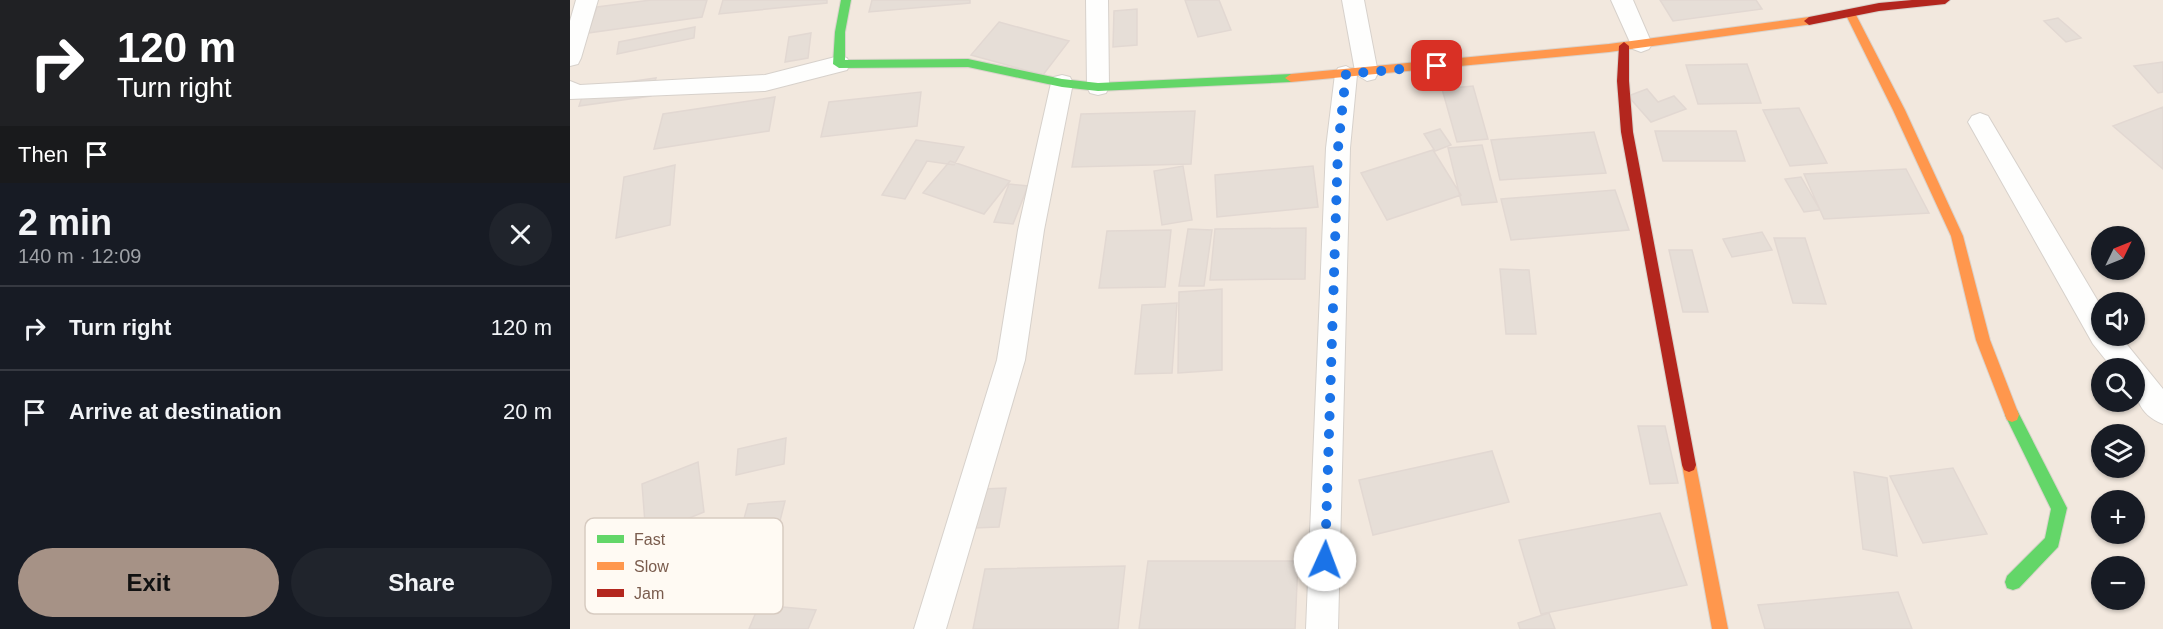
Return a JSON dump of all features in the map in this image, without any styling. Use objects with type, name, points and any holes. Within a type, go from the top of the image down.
[{"type":"street","points":[[570,58],[587,0]]},
{"type":"street","points":[[839,64],[840,32],[846,0]]},
{"type":"street","points":[[1097,0],[1098,87]]},
{"type":"street","points":[[1323,629],[1338,148],[1356,74],[1353,0]]},
{"type":"street","points":[[1622,0],[1633,45],[1623,81],[1628,132],[1720,629]]},
{"type":"street","points":[[570,89],[576,93],[765,83],[839,64],[968,63],[1062,83],[1098,87],[1190,86],[1356,74],[1633,45],[1799,23],[1850,13],[1878,3],[1945,0]]},
{"type":"street","points":[[1850,13],[1899,110],[1957,236],[1983,340],[2015,422],[2058,508],[2052,542],[2013,582]]},
{"type":"street","points":[[930,629],[1011,360],[1031,230],[1062,83]]},
{"type":"street","points":[[1980,122],[2091,316]]},
{"type":"street","points":[[2111,346],[2121,358]]},
{"type":"street","points":[[2145,389],[2163,411]]},
{"type":"shaded area","points":[[570,0],[2163,0],[2163,629],[570,629]]},
{"type":"building","points":[[651,0],[707,0],[702,17],[588,33],[597,7]]},
{"type":"building","points":[[723,0],[827,0],[827,3],[719,14]]},
{"type":"building","points":[[872,0],[970,0],[970,3],[869,12]]},
{"type":"building","points":[[1185,0],[1219,0],[1231,30],[1198,37]]},
{"type":"building","points":[[1660,0],[1756,0],[1762,9],[1673,21]]},
{"type":"building","points":[[1137,9],[1137,45],[1113,47],[1114,11]]},
{"type":"building","points":[[2058,18],[2081,38],[2066,42],[2044,21]]},
{"type":"building","points":[[999,22],[1069,41],[1043,75],[971,55]]},
{"type":"building","points":[[695,27],[694,38],[617,54],[619,42]]},
{"type":"building","points":[[811,33],[808,58],[785,62],[789,37]]},
{"type":"building","points":[[2163,62],[2163,92],[2158,93],[2134,66]]},
{"type":"building","points":[[1747,64],[1761,103],[1698,104],[1686,65]]},
{"type":"building","points":[[656,78],[651,96],[579,106],[585,88]]},
{"type":"building","points":[[1473,86],[1488,139],[1457,142],[1442,89]]},
{"type":"building","points":[[1647,89],[1658,102],[1674,96],[1686,109],[1651,122],[1628,96]]},
{"type":"building","points":[[921,92],[917,126],[821,137],[829,102]]},
{"type":"building","points":[[775,97],[769,131],[654,149],[663,114]]},
{"type":"building","points":[[2163,107],[2163,169],[2113,126]]},
{"type":"building","points":[[1799,108],[1827,163],[1790,166],[1763,110]]},
{"type":"building","points":[[1195,111],[1191,164],[1072,167],[1081,114]]},
{"type":"building","points":[[1440,129],[1451,145],[1435,151],[1424,134]]},
{"type":"building","points":[[1655,131],[1736,131],[1745,161],[1663,161]]},
{"type":"building","points":[[1594,132],[1606,173],[1500,180],[1491,140]]},
{"type":"building","points":[[916,140],[964,147],[954,165],[927,161],[905,199],[882,195]]},
{"type":"building","points":[[1482,145],[1497,202],[1462,205],[1448,148]]},
{"type":"building","points":[[1433,150],[1461,195],[1387,220],[1361,173]]},
{"type":"building","points":[[950,161],[1010,181],[984,214],[923,193]]},
{"type":"building","points":[[675,165],[670,225],[616,238],[624,177]]},
{"type":"building","points":[[1183,166],[1192,220],[1162,225],[1154,171]]},
{"type":"building","points":[[1313,166],[1318,207],[1217,217],[1215,175]]},
{"type":"building","points":[[1906,169],[1929,213],[1824,219],[1804,174]]},
{"type":"building","points":[[1801,177],[1820,210],[1804,212],[1785,179]]},
{"type":"building","points":[[1009,184],[1028,186],[1013,224],[994,222]]},
{"type":"building","points":[[1615,190],[1629,230],[1511,240],[1501,199]]},
{"type":"building","points":[[1306,228],[1305,279],[1210,280],[1215,229]]},
{"type":"building","points":[[1188,229],[1212,230],[1204,286],[1179,286]]},
{"type":"building","points":[[1171,230],[1165,287],[1099,288],[1107,231]]},
{"type":"building","points":[[1762,232],[1772,250],[1732,257],[1723,239]]},
{"type":"building","points":[[1774,238],[1805,238],[1826,304],[1793,303]]},
{"type":"building","points":[[1669,250],[1692,250],[1708,312],[1683,312]]},
{"type":"building","points":[[1500,269],[1529,270],[1536,334],[1506,334]]},
{"type":"building","points":[[1222,289],[1222,370],[1178,373],[1179,292]]},
{"type":"building","points":[[1177,303],[1172,373],[1135,374],[1142,305]]},
{"type":"building","points":[[1638,426],[1665,426],[1678,483],[1650,484]]},
{"type":"building","points":[[786,438],[784,464],[736,475],[738,449]]},
{"type":"building","points":[[1492,451],[1509,502],[1373,535],[1359,480]]},
{"type":"building","points":[[698,462],[704,512],[690,518],[645,518],[642,484]]},
{"type":"building","points":[[1953,468],[1987,534],[1923,543],[1890,476]]},
{"type":"building","points":[[1854,472],[1887,478],[1897,556],[1863,549]]},
{"type":"building","points":[[1006,488],[999,527],[974,528],[983,489]]},
{"type":"building","points":[[785,501],[781,518],[744,518],[748,504]]},
{"type":"building","points":[[1660,513],[1687,585],[1541,614],[1519,540]]},
{"type":"building","points":[[1148,561],[1298,561],[1295,629],[1139,629]]},
{"type":"building","points":[[1125,566],[1118,629],[973,629],[985,569]]},
{"type":"building","points":[[1898,592],[1912,629],[1765,629],[1758,605]]},
{"type":"building","points":[[783,607],[816,610],[808,629],[749,629],[755,614],[783,614]]},
{"type":"building","points":[[1549,613],[1555,629],[1520,629],[1518,623]]},
{"type":"traffic: fast","points":[[846,0],[840,32],[839,64],[968,63],[1062,83],[1098,87],[1291,78]]},
{"type":"traffic: fast","points":[[2012,415],[2059,508],[2052,542],[2013,582]]},
{"type":"traffic: slow","points":[[1850,13],[1899,110],[1957,236],[1983,340],[2012,415]]},
{"type":"traffic: slow","points":[[1291,78],[1609,48],[1809,21]]},
{"type":"traffic: slow","points":[[1689,465],[1720,629]]},
{"type":"traffic: jam","points":[[1809,21],[1879,7],[1945,0]]},
{"type":"traffic: jam","points":[[1624,46],[1623,81],[1627,132],[1689,465]]},
{"type":"route","points":[[1325,560],[1338,148],[1346,74],[1437,66]]}]
